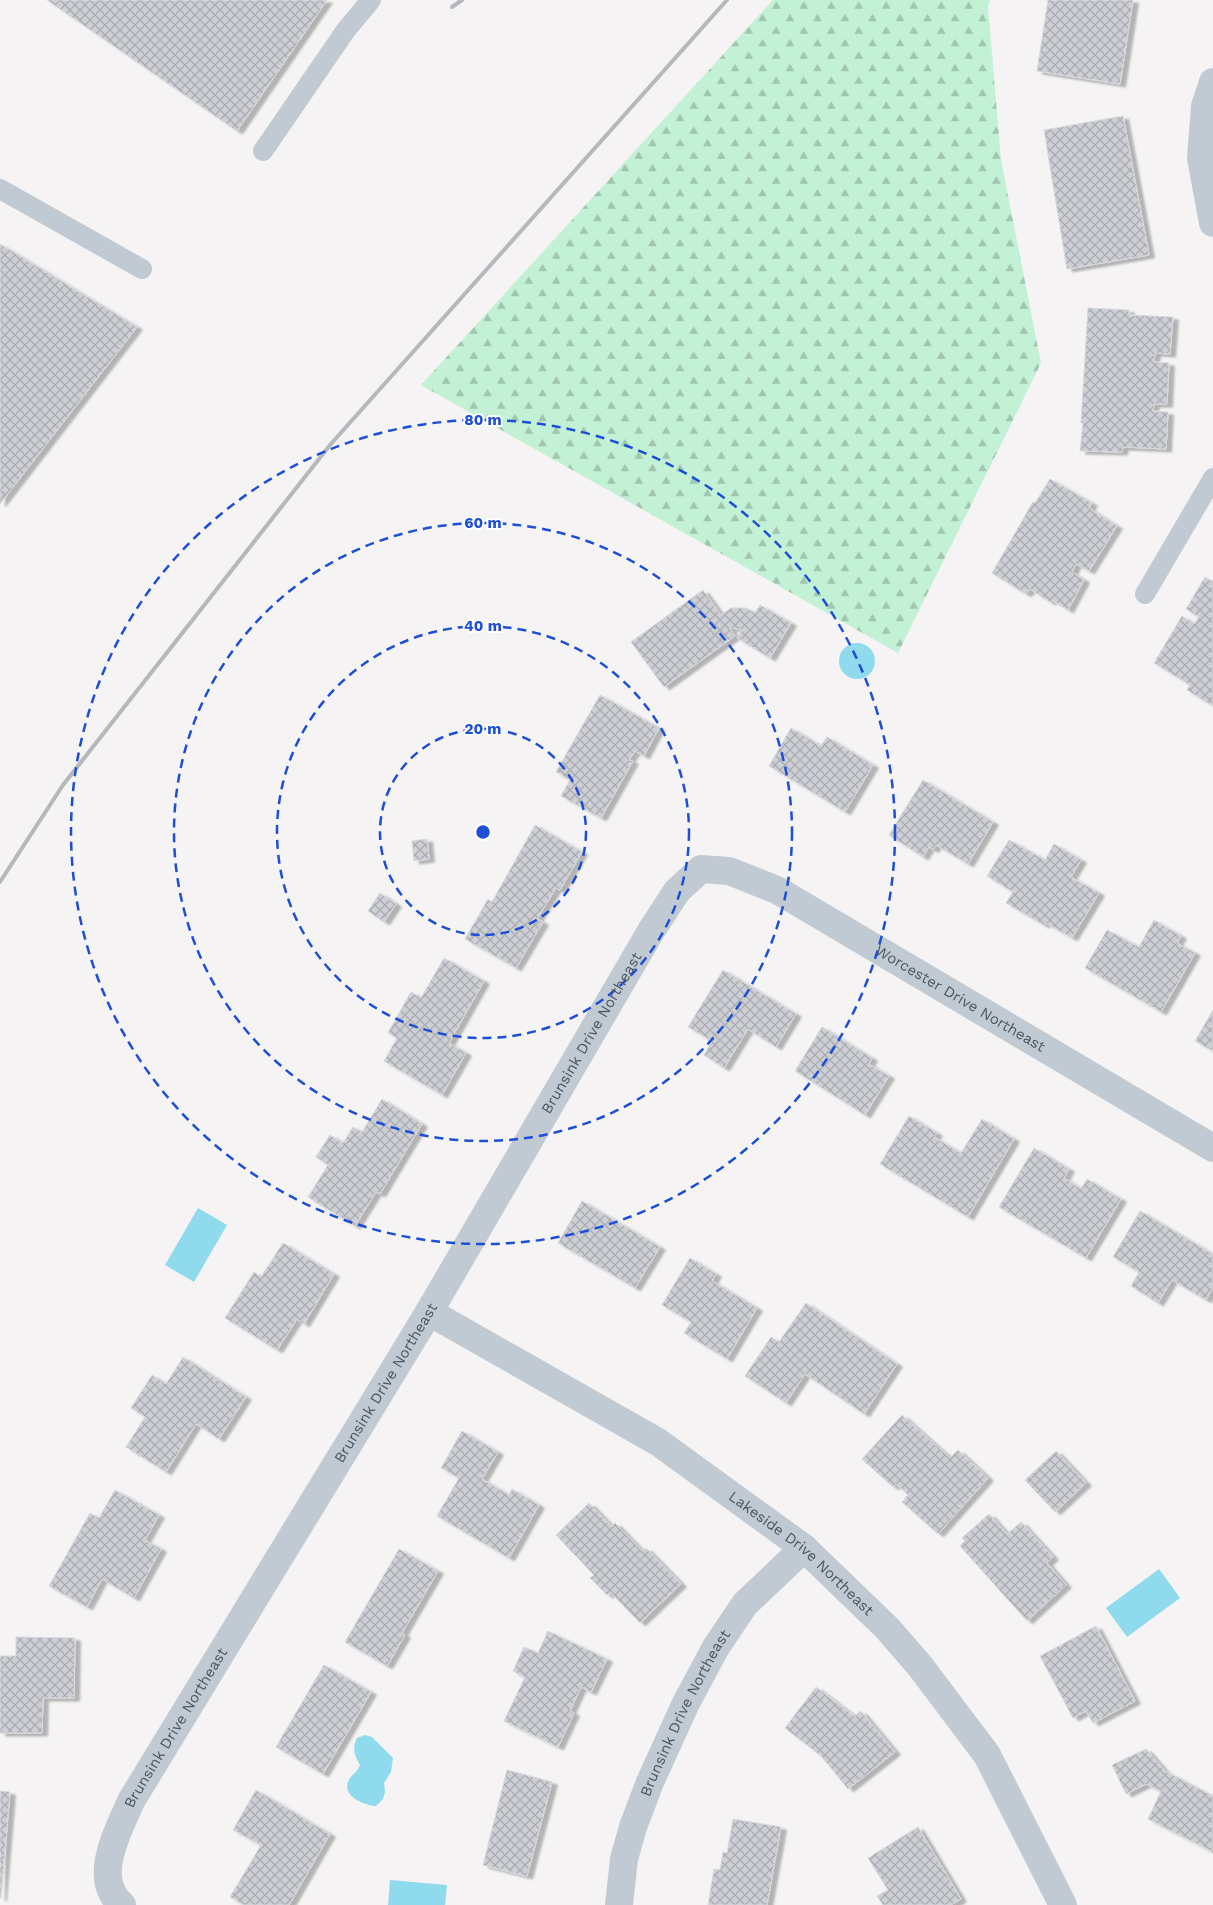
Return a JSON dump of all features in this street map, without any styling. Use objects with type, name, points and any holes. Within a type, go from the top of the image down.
[{"type":"street","points":[[1213,82],[1205,106],[1200,158],[1213,223]]},
{"type":"street","name":"Worcester Drive Northeast","points":[[701,869],[729,871],[777,890],[1213,1148]]},
{"type":"street","name":"Brunsink Drive Northeast","points":[[122,1905],[114,1898],[107,1882],[111,1848],[131,1801],[429,1312],[651,931],[677,892],[701,869]]},
{"type":"street","name":"Lakeside Drive Northeast","points":[[429,1312],[658,1442],[804,1548],[887,1628],[915,1659],[987,1755],[1063,1905]]},
{"type":"street","name":"Brunsink Drive Northeast","points":[[619,1905],[624,1859],[634,1827],[650,1782],[686,1703],[716,1647],[745,1604],[804,1548]]},
{"type":"lane","points":[[263,151],[346,30],[371,0]]},
{"type":"lane","points":[[0,189],[142,269]]},
{"type":"lane","points":[[1144,594],[1213,478]]},
{"type":"green space","points":[[773,0],[990,0],[988,7],[1001,160],[1041,363],[898,653],[421,385]]},
{"type":"water","points":[[857,643],[864,644],[870,648],[874,654],[874,668],[870,674],[864,678],[857,679],[850,678],[844,674],[840,668],[839,661],[840,654],[844,648],[850,644]]},
{"type":"water","points":[[198,1208],[227,1225],[194,1282],[165,1265]]},
{"type":"water","points":[[1159,1569],[1180,1598],[1127,1637],[1106,1608]]},
{"type":"water","points":[[365,1735],[372,1737],[393,1758],[391,1772],[384,1783],[385,1792],[383,1799],[376,1806],[365,1804],[354,1798],[350,1794],[347,1784],[360,1765],[354,1752],[355,1742],[357,1738]]},
{"type":"water","points":[[390,1880],[447,1885],[445,1905],[388,1905]]},
{"type":"building","points":[[47,0],[327,0],[237,131]]},
{"type":"building","points":[[1048,0],[1133,0],[1120,84],[1037,71]]},
{"type":"building","points":[[1123,116],[1149,255],[1067,269],[1044,130]]},
{"type":"building","points":[[0,244],[137,327],[0,504]]},
{"type":"building","points":[[1088,308],[1129,310],[1129,315],[1173,317],[1170,354],[1155,353],[1154,362],[1169,363],[1167,404],[1154,404],[1153,411],[1168,412],[1166,449],[1123,447],[1122,452],[1080,451]]},
{"type":"building","points":[[1050,479],[1092,503],[1089,508],[1117,526],[1089,571],[1076,564],[1072,572],[1084,580],[1068,610],[1052,600],[1050,602],[1030,589],[1026,594],[992,573],[1033,502],[1035,503]]},
{"type":"building","points":[[1205,577],[1213,582],[1213,706],[1187,690],[1190,685],[1154,663],[1182,616],[1194,624],[1199,617],[1186,609]]},
{"type":"building","points":[[703,590],[721,615],[731,608],[746,608],[755,613],[760,605],[791,623],[770,658],[737,638],[742,630],[730,629],[735,636],[664,687],[631,642]]},
{"type":"building","points":[[600,695],[659,728],[644,756],[635,751],[629,760],[633,761],[601,818],[561,796],[570,780],[556,772]]},
{"type":"building","points":[[791,728],[821,746],[827,737],[873,765],[845,812],[769,766]]},
{"type":"building","points":[[923,780],[993,822],[968,864],[936,845],[933,850],[929,847],[923,857],[889,835]]},
{"type":"building","points":[[535,825],[582,852],[560,890],[556,888],[537,919],[543,922],[516,968],[465,939],[488,899],[492,902]]},
{"type":"building","points":[[427,839],[429,859],[414,861],[412,841]]},
{"type":"building","points":[[1009,840],[1045,860],[1054,844],[1081,860],[1071,877],[1099,893],[1072,938],[1046,923],[1044,925],[1006,903],[1013,892],[987,876]]},
{"type":"building","points":[[380,893],[396,904],[384,922],[368,911]]},
{"type":"building","points":[[1154,920],[1181,936],[1177,943],[1195,953],[1161,1012],[1085,968],[1107,930],[1139,947]]},
{"type":"building","points":[[444,958],[484,981],[449,1043],[466,1053],[442,1095],[384,1061],[397,1038],[388,1033],[411,992],[421,998]]},
{"type":"building","points":[[723,970],[796,1014],[776,1047],[748,1029],[724,1068],[704,1055],[712,1041],[688,1027]]},
{"type":"building","points":[[1213,1010],[1213,1051],[1195,1041]]},
{"type":"building","points":[[822,1027],[872,1058],[869,1064],[889,1076],[865,1115],[795,1071]]},
{"type":"building","points":[[382,1099],[422,1124],[380,1194],[376,1192],[355,1226],[308,1197],[328,1165],[316,1157],[330,1135],[343,1143],[353,1127],[362,1132]]},
{"type":"building","points":[[909,1116],[937,1133],[934,1137],[961,1153],[982,1119],[1014,1139],[968,1217],[880,1164]]},
{"type":"building","points":[[1034,1148],[1069,1169],[1064,1178],[1081,1189],[1087,1179],[1121,1199],[1086,1258],[999,1207]]},
{"type":"building","points":[[582,1201],[660,1247],[635,1288],[558,1243]]},
{"type":"building","points":[[1140,1211],[1213,1254],[1213,1287],[1206,1300],[1172,1280],[1158,1303],[1131,1286],[1139,1272],[1113,1257]]},
{"type":"building","points":[[283,1243],[334,1274],[304,1324],[297,1319],[277,1350],[225,1318],[254,1272],[261,1277]]},
{"type":"building","points":[[690,1258],[716,1274],[712,1281],[757,1308],[727,1359],[684,1333],[691,1322],[662,1305]]},
{"type":"building","points":[[806,1303],[897,1364],[864,1414],[805,1374],[786,1403],[745,1376],[771,1337],[779,1342]]},
{"type":"building","points":[[183,1357],[246,1397],[219,1439],[196,1424],[166,1472],[126,1447],[145,1417],[131,1408],[152,1375],[166,1384]]},
{"type":"building","points":[[902,1415],[950,1458],[958,1450],[988,1478],[938,1534],[902,1502],[908,1495],[896,1484],[893,1487],[862,1459]]},
{"type":"building","points":[[462,1431],[498,1452],[482,1479],[509,1495],[512,1489],[539,1505],[509,1558],[437,1516],[459,1478],[441,1468]]},
{"type":"building","points":[[1056,1451],[1086,1483],[1055,1512],[1025,1480]]},
{"type":"building","points":[[115,1490],[159,1515],[145,1540],[161,1549],[134,1598],[102,1579],[87,1607],[49,1586],[90,1513],[99,1518]]},
{"type":"building","points":[[589,1503],[612,1527],[615,1523],[642,1551],[646,1548],[681,1584],[640,1623],[611,1593],[607,1595],[590,1578],[594,1575],[556,1535]]},
{"type":"building","points":[[989,1514],[1007,1534],[1021,1522],[1053,1557],[1047,1563],[1066,1585],[1027,1621],[960,1546],[965,1541],[962,1538]]},
{"type":"building","points":[[399,1549],[438,1571],[402,1633],[405,1635],[387,1666],[345,1642]]},
{"type":"building","points":[[1096,1626],[1135,1701],[1093,1723],[1086,1711],[1073,1718],[1040,1656]]},
{"type":"building","points":[[548,1631],[607,1659],[591,1692],[581,1687],[570,1711],[574,1713],[558,1747],[504,1721],[525,1677],[513,1671],[524,1647],[538,1653]]},
{"type":"building","points":[[16,1637],[75,1638],[74,1698],[43,1698],[42,1733],[0,1733],[0,1656],[16,1656]]},
{"type":"building","points":[[324,1665],[371,1692],[323,1774],[276,1747]]},
{"type":"building","points":[[816,1687],[854,1716],[861,1711],[895,1752],[848,1789],[821,1756],[785,1728]]},
{"type":"building","points":[[1146,1749],[1165,1771],[1213,1796],[1213,1848],[1211,1851],[1148,1819],[1161,1791],[1146,1784],[1126,1794],[1112,1765]]},
{"type":"building","points":[[507,1770],[552,1782],[527,1876],[483,1865]]},
{"type":"building","points":[[256,1790],[330,1834],[289,1905],[244,1905],[230,1897],[261,1845],[233,1830]]},
{"type":"building","points":[[0,1791],[10,1792],[1,1898],[0,1898]]},
{"type":"building","points":[[733,1819],[781,1827],[767,1905],[708,1905],[714,1869],[720,1870],[723,1852],[727,1853]]},
{"type":"building","points":[[918,1827],[961,1899],[951,1905],[883,1905],[877,1896],[888,1890],[868,1858]]},
{"type":"railway","points":[[452,7],[462,0]]},
{"type":"railway","points":[[0,882],[63,785],[330,445],[727,0]]}]
